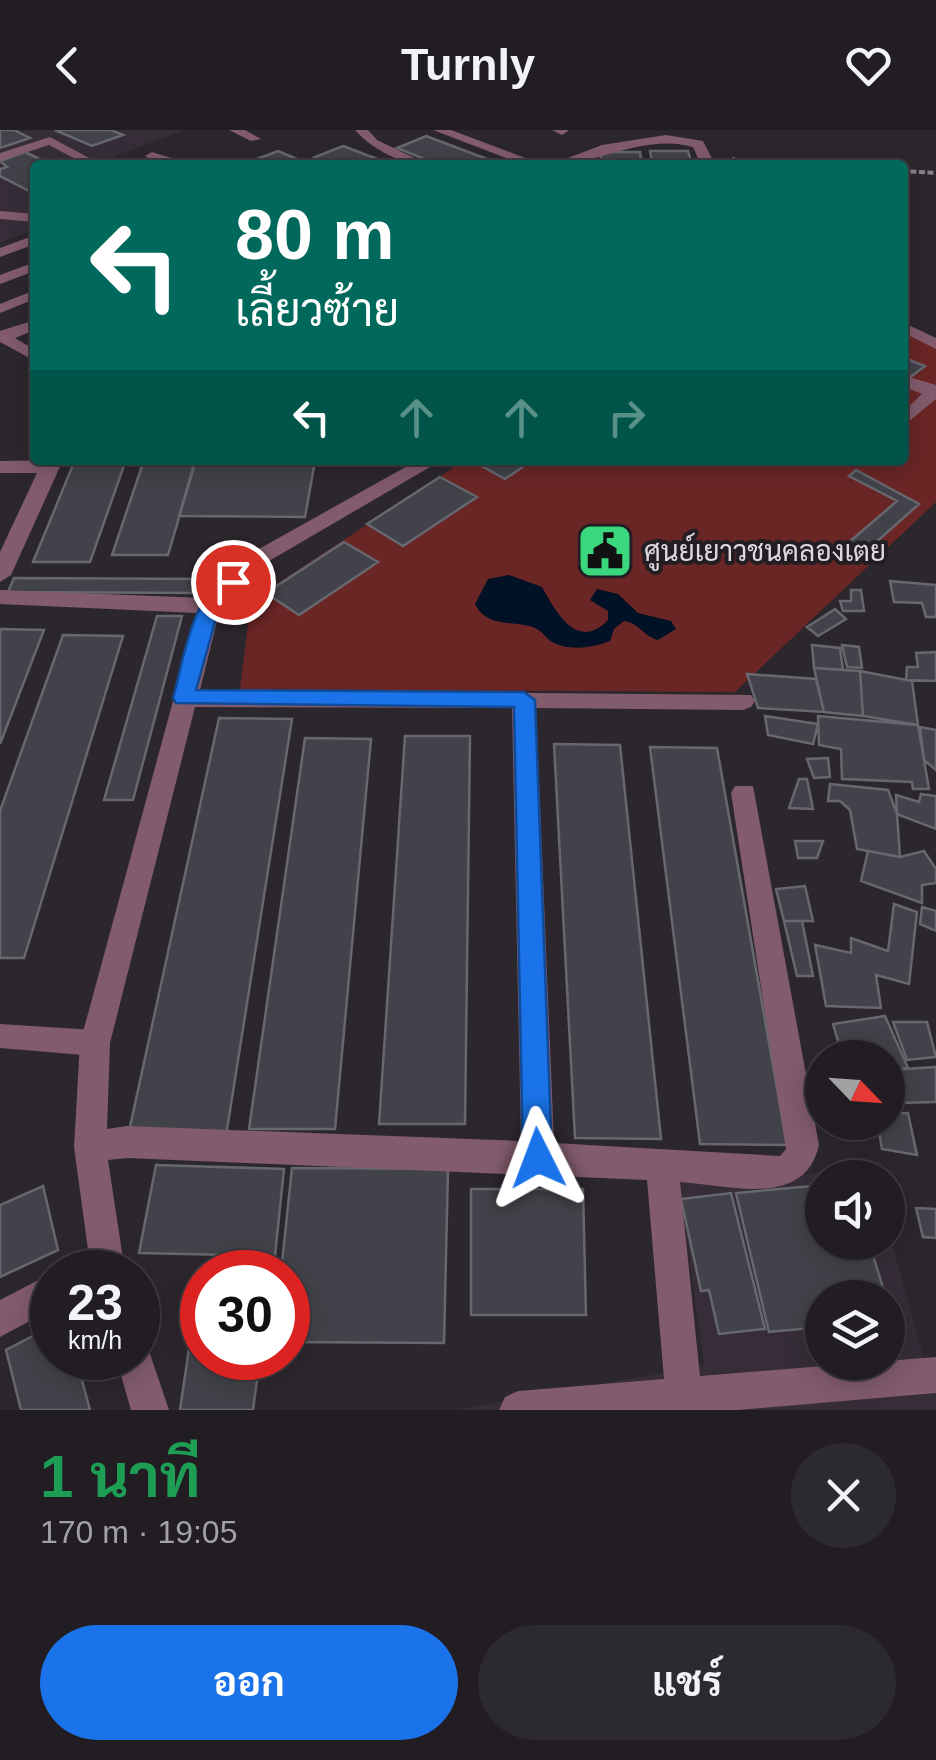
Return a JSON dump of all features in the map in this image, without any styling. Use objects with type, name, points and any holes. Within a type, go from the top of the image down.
[{"type":"street","points":[[439,130],[523,160]]},
{"type":"street","points":[[569,160],[598,148],[655,138],[696,143],[705,160]]},
{"type":"street","points":[[152,156],[164,160]]},
{"type":"street","points":[[0,467],[35,465]]},
{"type":"street","points":[[0,576],[52,465]]},
{"type":"street","points":[[98,1250],[90,1148],[96,1043],[210,606],[256,559],[423,465]]},
{"type":"street","points":[[0,598],[210,606]]},
{"type":"street","points":[[183,698],[744,701]]},
{"type":"street","points":[[524,700],[538,1158]]},
{"type":"street","points":[[90,1148],[126,1142],[782,1172],[792,1168],[802,1150],[744,793]]},
{"type":"street","points":[[662,1164],[684,1395]]},
{"type":"street","points":[[0,1318],[30,1302]]},
{"type":"street","points":[[518,1410],[936,1375]]},
{"type":"street","points":[[141,1380],[150,1410]]},
{"type":"lane","points":[[28,130],[84,158]]},
{"type":"lane","points":[[236,130],[255,138]]},
{"type":"lane","points":[[362,130],[373,142],[412,160]]},
{"type":"lane","points":[[0,157],[50,141]]},
{"type":"lane","points":[[0,216],[30,218]]},
{"type":"lane","points":[[0,253],[30,241]]},
{"type":"lane","points":[[0,280],[30,268]]},
{"type":"lane","points":[[0,309],[30,296]]},
{"type":"lane","points":[[2,337],[30,326]]},
{"type":"lane","points":[[908,329],[936,344]]},
{"type":"lane","points":[[2,337],[30,353]]},
{"type":"lane","points":[[908,382],[935,392],[908,417]]},
{"type":"lane","points":[[0,1036],[96,1043]]},
{"type":"path","points":[[908,171],[936,173]]},
{"type":"shaded area","points":[[0,130],[185,130],[115,156],[123,160],[30,160],[30,231],[0,243]]},
{"type":"shaded area","name":"ศูนย์เยาวชนคลองเตย","points":[[908,333],[936,343],[936,502],[735,692],[240,689],[251,601],[457,465],[908,465]]},
{"type":"shaded area","points":[[805,1174],[805,1260],[897,1260],[902,1280],[805,1280],[805,1380],[905,1380],[905,1290],[924,1358],[936,1358],[936,1410],[454,1410],[704,1366],[679,1182]]},
{"type":"water","points":[[509,575],[542,587],[561,617],[577,630],[597,629],[608,620],[608,611],[590,600],[597,589],[618,594],[638,613],[671,621],[676,629],[658,640],[624,621],[614,629],[610,641],[587,647],[563,646],[537,629],[495,621],[481,612],[475,604],[488,579]]},
{"type":"building","points":[[0,130],[14,130],[30,138],[0,148]]},
{"type":"building","points":[[55,130],[111,130],[123,135],[92,146]]},
{"type":"building","points":[[426,136],[490,160],[427,160],[397,148]]},
{"type":"building","points":[[343,146],[380,160],[322,160],[315,157]]},
{"type":"building","points":[[278,151],[299,160],[254,160]]},
{"type":"building","points":[[650,151],[688,151],[691,160],[652,160]]},
{"type":"building","points":[[25,152],[42,160],[30,160],[30,191],[0,176],[0,169],[7,167],[0,161]]},
{"type":"building","points":[[600,152],[640,152],[641,160],[601,160]]},
{"type":"building","points":[[908,359],[925,366],[909,378]]},
{"type":"building","points":[[73,465],[124,465],[90,562],[33,562]]},
{"type":"building","points":[[142,465],[195,465],[168,555],[112,555]]},
{"type":"building","points":[[194,465],[314,465],[305,517],[179,516]]},
{"type":"building","points":[[480,465],[526,465],[505,479]]},
{"type":"building","points":[[856,470],[919,504],[864,553],[847,544],[897,501],[849,476]]},
{"type":"building","points":[[440,477],[477,497],[403,546],[367,524]]},
{"type":"building","points":[[344,542],[378,562],[299,615],[266,593]]},
{"type":"building","points":[[14,578],[206,579],[202,593],[8,592]]},
{"type":"building","points":[[890,581],[936,585],[936,617],[926,617],[922,603],[894,602]]},
{"type":"building","points":[[851,590],[861,590],[864,611],[843,611],[840,601],[851,601]]},
{"type":"building","points":[[835,609],[846,619],[818,636],[807,627]]},
{"type":"building","points":[[157,616],[182,616],[133,800],[104,800]]},
{"type":"building","points":[[0,629],[44,630],[0,744]]},
{"type":"building","points":[[63,635],[123,636],[24,958],[0,958],[0,811]]},
{"type":"building","points":[[812,645],[840,648],[843,670],[814,668]]},
{"type":"building","points":[[842,645],[859,647],[862,668],[847,667]]},
{"type":"building","points":[[936,652],[936,681],[906,680],[907,667],[918,667],[916,653]]},
{"type":"building","points":[[814,668],[860,671],[863,716],[824,712]]},
{"type":"building","points":[[860,671],[912,681],[918,725],[863,716]]},
{"type":"building","points":[[747,674],[816,679],[824,712],[758,708]]},
{"type":"building","points":[[765,716],[818,724],[813,744],[768,735]]},
{"type":"building","points":[[818,716],[918,725],[929,789],[913,789],[912,782],[842,779],[841,749],[819,745]]},
{"type":"building","points":[[219,718],[292,719],[226,1136],[128,1136]]},
{"type":"building","points":[[920,727],[936,730],[936,770],[924,760]]},
{"type":"building","points":[[405,736],[470,736],[465,1124],[379,1124]]},
{"type":"building","points":[[305,738],[371,739],[335,1129],[249,1129]]},
{"type":"building","points":[[554,744],[620,745],[661,1139],[575,1138]]},
{"type":"building","points":[[650,747],[717,748],[787,1145],[700,1144]]},
{"type":"building","points":[[828,758],[830,777],[814,778],[807,759]]},
{"type":"building","points":[[799,779],[807,779],[813,809],[789,808]]},
{"type":"building","points":[[830,784],[888,790],[897,814],[900,857],[857,849],[850,810],[840,801],[828,801]]},
{"type":"building","points":[[921,794],[936,796],[936,829],[897,814],[896,795],[919,802]]},
{"type":"building","points":[[795,841],[823,841],[817,858],[798,858]]},
{"type":"building","points":[[868,851],[900,857],[924,851],[936,869],[936,883],[922,885],[922,903],[861,881]]},
{"type":"building","points":[[805,886],[813,921],[784,921],[776,889]]},
{"type":"building","points":[[894,904],[917,912],[909,984],[876,975],[881,1008],[826,1006],[815,945],[851,953],[851,938],[888,951]]},
{"type":"building","points":[[922,907],[936,911],[936,931],[920,924]]},
{"type":"building","points":[[784,921],[802,921],[813,976],[797,976]]},
{"type":"building","points":[[885,1016],[896,1040],[838,1040],[833,1024]]},
{"type":"building","points":[[893,1022],[927,1022],[936,1057],[907,1060],[905,1040],[900,1040]]},
{"type":"building","points":[[936,1067],[936,1102],[905,1103],[905,1069]]},
{"type":"building","points":[[905,1113],[917,1155],[882,1149],[880,1140],[905,1140]]},
{"type":"building","points":[[156,1165],[284,1169],[276,1250],[180,1250],[180,1254],[140,1250]]},
{"type":"building","points":[[292,1168],[448,1169],[444,1343],[310,1342],[310,1250],[283,1250]]},
{"type":"building","points":[[43,1186],[58,1250],[30,1250],[30,1263],[0,1277],[0,1205]]},
{"type":"building","points":[[805,1187],[805,1260],[874,1260],[881,1280],[805,1280],[805,1329],[769,1332],[736,1193]]},
{"type":"building","points":[[471,1189],[583,1189],[586,1315],[471,1315]]},
{"type":"building","points":[[731,1193],[765,1329],[719,1334],[709,1290],[701,1291],[681,1199]]},
{"type":"building","points":[[916,1208],[936,1209],[936,1238],[923,1237]]},
{"type":"building","points":[[30,1337],[30,1380],[82,1380],[90,1410],[21,1410],[6,1350]]},
{"type":"building","points":[[184,1380],[257,1380],[253,1410],[180,1410]]},
{"type":"place","name":"ศูนย์เยาวชนคลองเตย","points":[[605,551]]},
{"type":"route","points":[[233,582],[210,606],[183,698],[524,700],[538,1158]]}]
